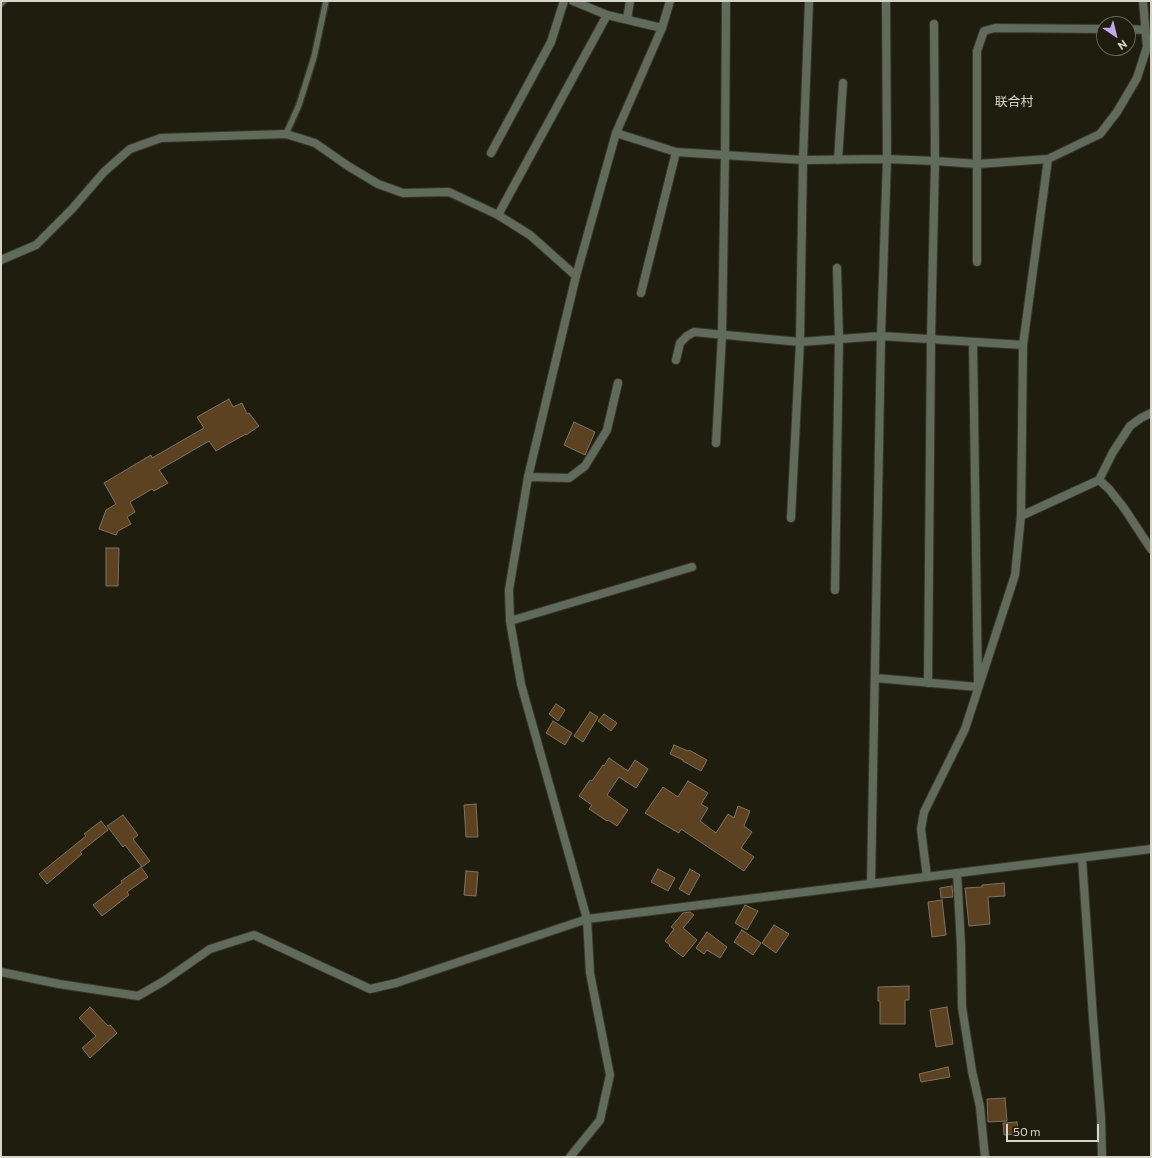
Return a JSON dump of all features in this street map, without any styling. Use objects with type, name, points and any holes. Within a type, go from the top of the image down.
[{"type":"street","points":[[491,153],[551,42],[564,1]]},
{"type":"street","points":[[573,1],[607,15],[662,28]]},
{"type":"street","points":[[627,19],[630,1]]},
{"type":"street","points":[[570,1157],[600,1120],[610,1075],[590,973],[587,919],[521,684],[510,622],[509,590],[528,477],[576,276],[616,133],[662,28],[670,1]]},
{"type":"street","points":[[716,443],[722,335],[726,155],[726,1]]},
{"type":"street","points":[[791,518],[800,342],[803,160],[808,1]]},
{"type":"street","points":[[870,884],[887,159],[886,1]]},
{"type":"street","points":[[616,133],[676,152],[803,160],[887,159],[978,164],[1048,159],[1100,134],[1117,112],[1137,78],[1149,47],[1145,30],[1143,1]]},
{"type":"street","points":[[498,215],[607,15]]},
{"type":"street","points":[[928,683],[931,340],[935,161],[934,24]]},
{"type":"street","points":[[977,262],[977,51],[984,31],[995,28],[1096,29]]},
{"type":"street","points":[[1136,29],[1145,30]]},
{"type":"street","points":[[838,160],[843,83]]},
{"type":"street","points":[[1,260],[36,245],[72,209],[104,172],[130,149],[161,138],[286,134],[314,143],[378,184],[403,193],[449,192],[498,215],[530,235],[576,276]]},
{"type":"street","points":[[641,294],[676,152]]},
{"type":"street","points":[[927,877],[921,829],[924,812],[965,729],[1015,575],[1022,516],[1023,345],[1048,159]]},
{"type":"street","points":[[835,590],[840,339],[838,268]]},
{"type":"street","points":[[676,360],[680,343],[694,332],[800,342],[882,336],[1023,345]]},
{"type":"street","points":[[973,342],[978,687]]},
{"type":"street","points":[[528,477],[569,478],[585,466],[607,430],[618,383]]},
{"type":"street","points":[[1022,516],[1099,480],[1113,452],[1130,426],[1151,413]]},
{"type":"street","points":[[1099,480],[1109,489],[1124,508],[1151,549]]},
{"type":"street","points":[[510,622],[692,567]]},
{"type":"street","points":[[875,678],[978,687]]},
{"type":"street","points":[[1,972],[59,984],[138,996],[164,981],[210,949],[254,935],[370,989],[396,984],[587,919],[1151,849]]},
{"type":"street","points":[[1082,858],[1101,1118],[1102,1157]]},
{"type":"street","points":[[957,873],[962,1007],[972,1071],[980,1108],[985,1157]]},
{"type":"lane","points":[[1,4],[4,1]]},
{"type":"lane","points":[[286,134],[299,105],[314,57],[326,1]]},
{"type":"building","points":[[229,399],[233,407],[242,403],[247,414],[249,413],[259,426],[246,435],[216,451],[209,441],[159,470],[168,483],[154,491],[152,489],[130,502],[135,512],[127,517],[131,524],[118,531],[116,535],[99,529],[106,510],[116,504],[104,483],[151,455],[152,458],[204,428],[197,417]]},
{"type":"building","points":[[574,422],[595,432],[585,455],[564,445]]},
{"type":"building","points":[[106,548],[119,548],[118,586],[106,586]]},
{"type":"building","points":[[556,704],[565,710],[558,721],[549,714]]},
{"type":"building","points":[[590,712],[598,717],[583,742],[574,736]]},
{"type":"building","points":[[604,714],[617,723],[611,731],[598,721]]},
{"type":"building","points":[[553,721],[572,733],[565,745],[546,733]]},
{"type":"building","points":[[674,745],[688,751],[689,750],[707,760],[701,771],[670,754]]},
{"type":"building","points":[[609,758],[628,771],[635,760],[648,769],[636,788],[619,777],[607,795],[628,810],[617,826],[589,809],[592,805],[579,796],[590,780],[592,781]]},
{"type":"building","points":[[688,781],[708,793],[701,804],[708,808],[700,821],[716,833],[728,814],[734,818],[738,806],[750,811],[744,826],[752,832],[741,848],[754,857],[744,871],[681,829],[679,833],[645,813],[663,787],[678,797]]},
{"type":"building","points":[[476,804],[478,837],[466,837],[464,805]]},
{"type":"building","points":[[123,815],[138,835],[133,839],[150,861],[142,867],[125,845],[123,847],[107,826]]},
{"type":"building","points":[[101,821],[108,830],[80,852],[82,854],[47,884],[39,874],[86,836],[84,834]]},
{"type":"building","points":[[141,867],[148,877],[127,892],[129,895],[102,916],[93,905],[122,883],[121,881]]},
{"type":"building","points":[[658,869],[675,878],[668,891],[651,882]]},
{"type":"building","points":[[690,869],[700,875],[689,895],[679,889]]},
{"type":"building","points":[[466,871],[478,872],[476,896],[464,895]]},
{"type":"building","points":[[1004,883],[1005,896],[988,897],[990,924],[969,926],[965,888]]},
{"type":"building","points":[[952,886],[953,897],[941,898],[940,888]]},
{"type":"building","points":[[942,900],[946,935],[932,937],[928,902]]},
{"type":"building","points":[[745,905],[758,911],[747,930],[735,923]]},
{"type":"building","points":[[690,912],[694,915],[683,928],[697,940],[683,957],[665,941],[674,929],[671,927],[683,913]]},
{"type":"building","points":[[774,925],[789,934],[776,953],[762,943]]},
{"type":"building","points":[[742,930],[761,943],[753,955],[734,942]]},
{"type":"building","points":[[707,932],[727,947],[720,958],[707,950],[704,954],[696,948]]},
{"type":"building","points":[[909,986],[909,1000],[905,1000],[905,1024],[880,1024],[880,1001],[878,1001],[878,987]]},
{"type":"building","points":[[90,1007],[108,1026],[110,1025],[117,1033],[90,1058],[82,1048],[96,1036],[79,1018]]},
{"type":"building","points":[[947,1007],[953,1044],[936,1047],[930,1010]]},
{"type":"building","points":[[948,1067],[950,1077],[921,1082],[919,1074]]},
{"type":"building","points":[[1005,1098],[1007,1121],[988,1122],[987,1099]]},
{"type":"building","points":[[1017,1122],[1018,1134],[1004,1135],[1003,1123]]},
{"type":"district","name":"联合村","points":[[1014,102]]}]
